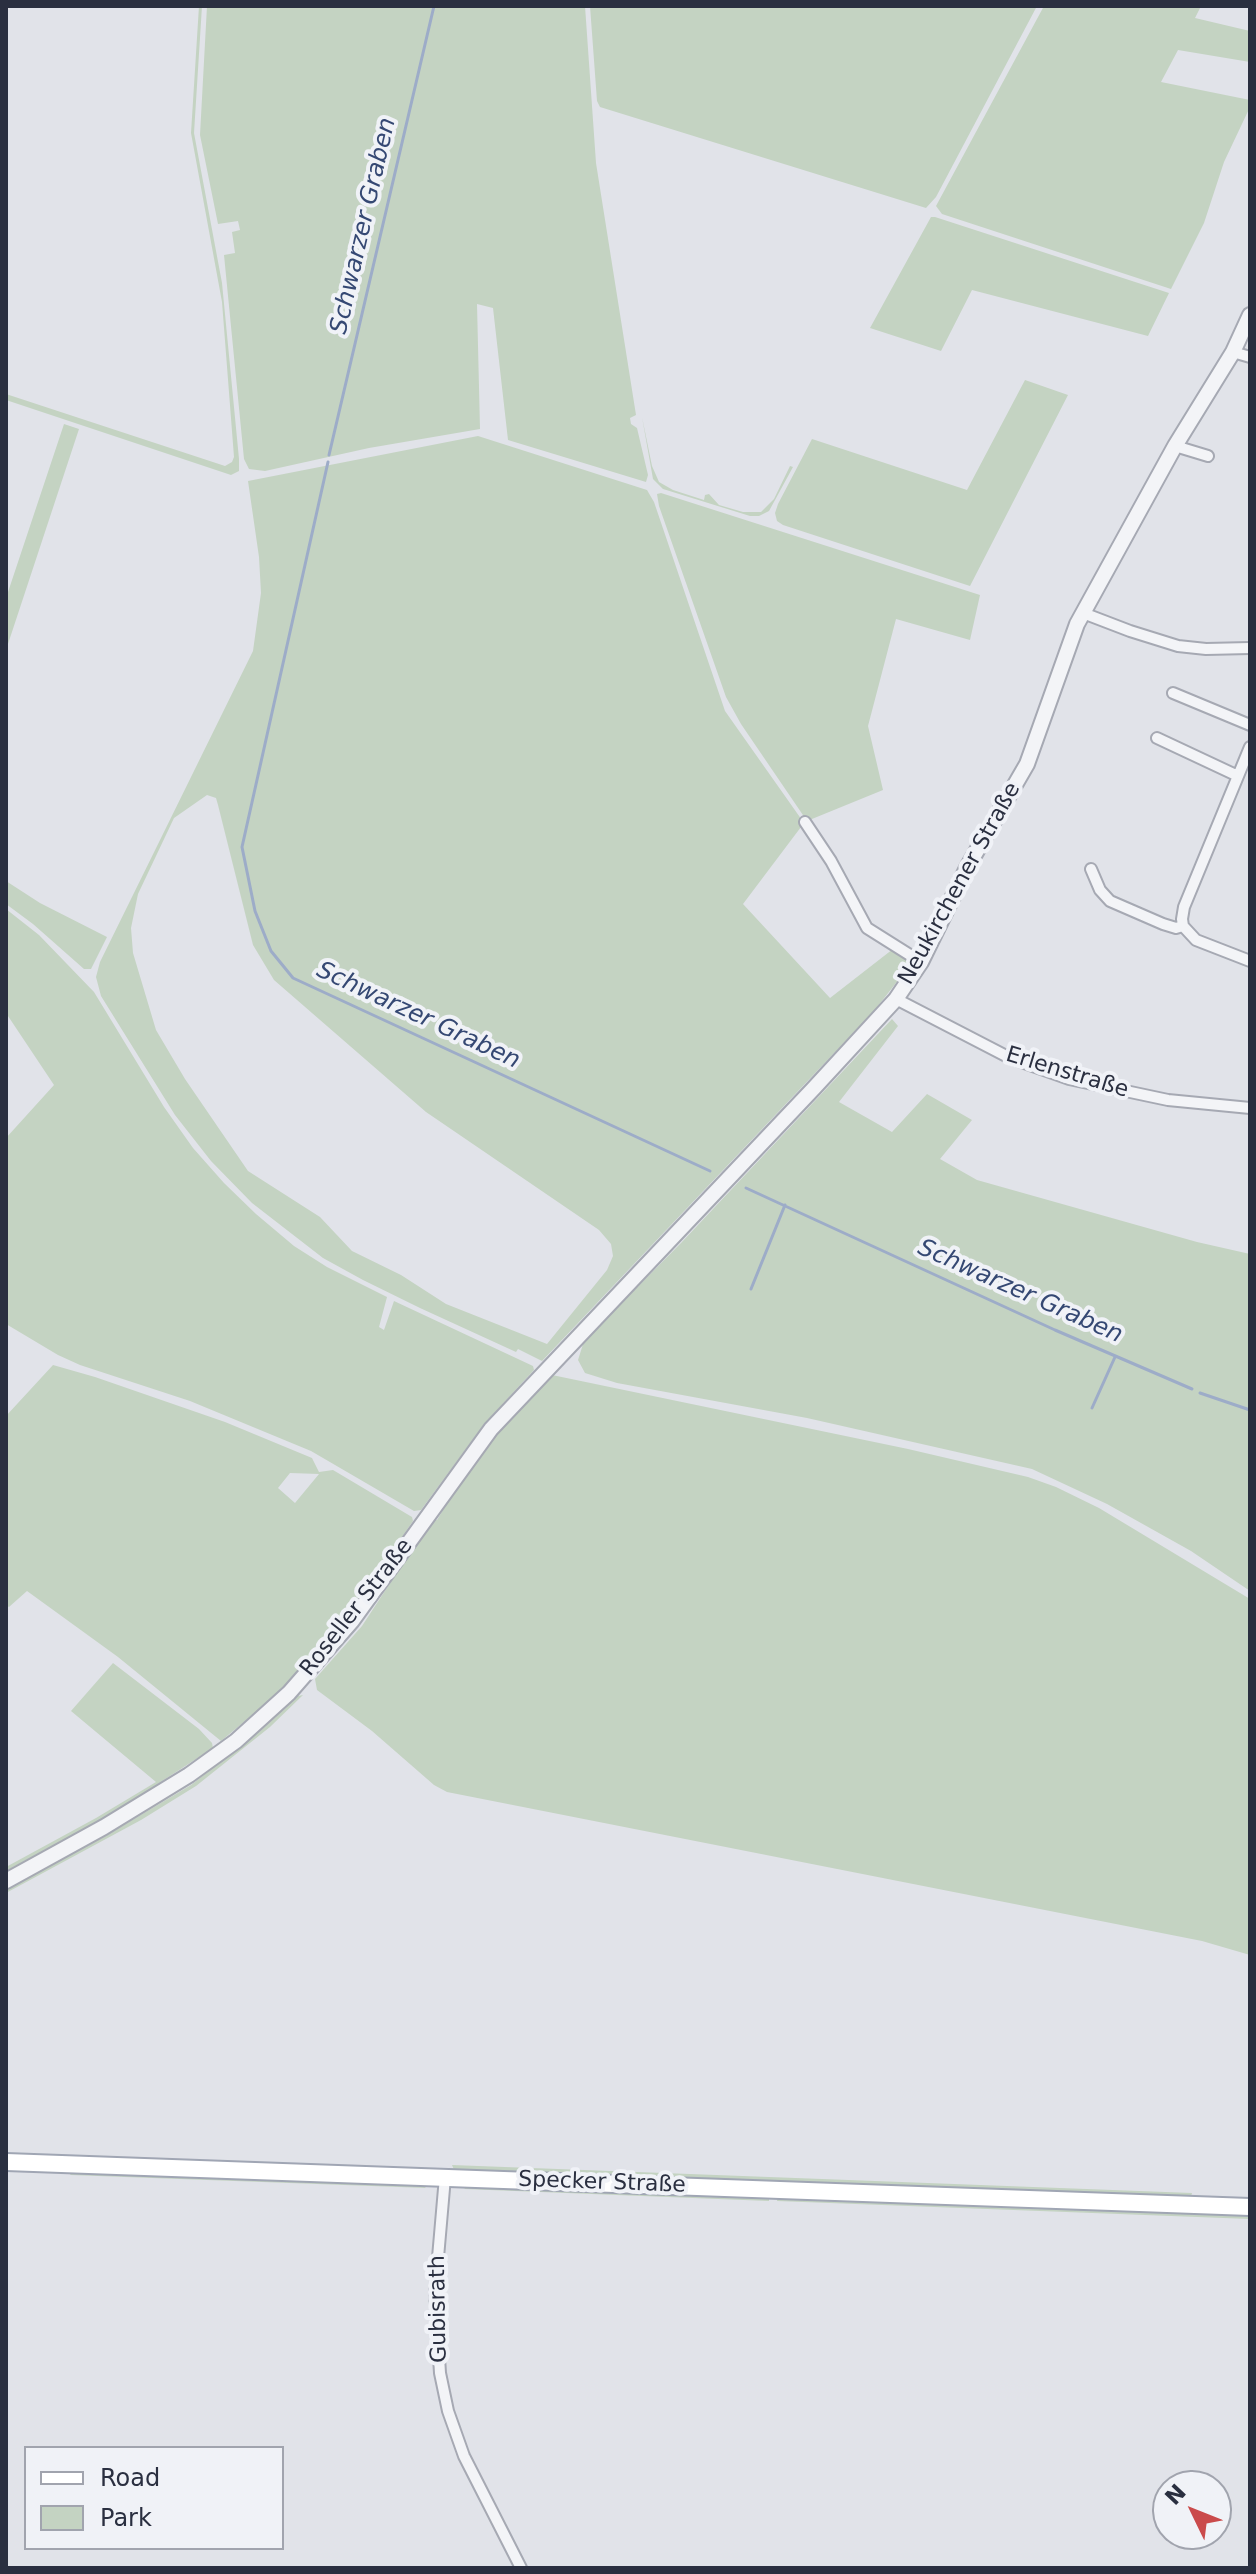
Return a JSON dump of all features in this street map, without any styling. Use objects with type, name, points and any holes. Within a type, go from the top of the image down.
[{"type":"main road","name":"Specker Straße","points":[[6,2162],[1250,2207]]},
{"type":"street","name":"Neukirchener Straße","points":[[481,1440],[896,999],[921,962],[968,866],[1027,764],[1068,644],[1083,613],[1175,446],[1233,352],[1250,315]]},
{"type":"street","points":[[1233,352],[1250,357]]},
{"type":"street","points":[[1175,446],[1208,456]]},
{"type":"street","points":[[1083,613],[1178,646],[1250,648]]},
{"type":"street","points":[[1173,693],[1250,725]]},
{"type":"street","points":[[1157,738],[1238,776]]},
{"type":"street","points":[[1091,869],[1100,890],[1110,901],[1176,928],[1182,923],[1184,907],[1250,747]]},
{"type":"street","points":[[805,822],[831,861],[867,928],[921,962]]},
{"type":"street","points":[[1182,923],[1196,940],[1250,961]]},
{"type":"street","name":"Erlenstraße","points":[[896,999],[1010,1058],[1069,1079],[1134,1095],[1204,1106],[1250,1108]]},
{"type":"street","name":"Roseller Straße","points":[[6,1881],[159,1795],[211,1759],[263,1717],[313,1668],[346,1629],[481,1440]]},
{"type":"street","name":"Gubisrath","points":[[445,2177],[435,2292],[440,2373],[448,2411],[464,2456],[521,2568]]},
{"type":"green space","points":[[199,6],[202,6],[194,133],[222,283],[239,459],[239,471],[231,475],[6,400],[6,394],[225,466],[232,462],[222,302],[191,133]]},
{"type":"green space","points":[[207,6],[585,6],[596,163],[636,415],[630,418],[631,424],[637,428],[648,475],[646,482],[508,440],[493,308],[477,304],[480,429],[369,448],[265,471],[249,469],[244,459],[224,255],[235,253],[232,232],[240,230],[238,221],[218,224],[200,135]]},
{"type":"green space","points":[[590,6],[1037,6],[936,197],[926,208],[600,107]]},
{"type":"green space","points":[[1044,6],[1201,6],[1195,18],[1250,31],[1250,62],[1178,50],[1161,82],[1250,100],[1250,107],[1224,162],[1204,223],[1171,289],[942,214],[936,206]]},
{"type":"green space","points":[[931,217],[1169,293],[1148,336],[972,290],[941,351],[870,328]]},
{"type":"green space","points":[[1025,380],[1068,395],[970,586],[777,521],[775,513],[778,504],[812,439],[967,490]]},
{"type":"green space","points":[[642,417],[652,466],[659,482],[673,490],[704,500],[705,495],[709,494],[719,505],[743,512],[761,512],[774,499],[790,466],[793,467],[769,511],[759,516],[750,516],[663,489],[653,479]]},
{"type":"green space","points":[[64,424],[79,429],[6,650],[6,598]]},
{"type":"green space","points":[[478,436],[647,490],[654,502],[725,711],[804,823],[743,904],[830,998],[893,949],[904,956],[910,965],[874,1011],[542,1361],[518,1349],[516,1352],[363,1280],[323,1258],[252,1203],[211,1161],[175,1115],[101,996],[96,977],[100,962],[253,651],[261,593],[248,481]],"holes":[[[207,795],[216,798],[253,945],[274,980],[426,1112],[599,1230],[611,1244],[613,1256],[607,1270],[547,1344],[446,1304],[401,1275],[352,1251],[320,1217],[248,1171],[185,1079],[156,1030],[133,953],[131,928],[138,894],[174,818]]]},
{"type":"green space","points":[[657,494],[980,595],[970,640],[896,619],[868,726],[883,790],[807,821],[726,697],[659,506]]},
{"type":"green space","points":[[6,881],[40,903],[107,937],[91,969],[84,969],[6,904]]},
{"type":"green space","points":[[6,909],[39,935],[94,992],[164,1107],[193,1148],[224,1183],[294,1246],[327,1267],[387,1297],[379,1327],[384,1330],[394,1301],[533,1366],[534,1370],[485,1423],[421,1510],[414,1511],[311,1451],[190,1401],[80,1365],[6,1324],[6,1138],[54,1085],[6,1013]]},
{"type":"green space","points":[[892,1019],[898,1026],[839,1102],[892,1132],[927,1094],[972,1120],[940,1159],[977,1180],[1250,1254],[1250,1591],[1191,1551],[1107,1504],[1032,1469],[807,1418],[617,1383],[585,1373],[578,1360],[584,1341]]},
{"type":"green space","points":[[53,1365],[225,1422],[312,1458],[319,1472],[333,1470],[412,1517],[413,1521],[366,1590],[310,1659],[274,1697],[221,1741],[118,1657],[27,1591],[9,1607],[6,1605],[6,1416]],"holes":[[[290,1473],[319,1474],[295,1503],[278,1488]]]},
{"type":"green space","points":[[552,1375],[1028,1477],[1099,1508],[1250,1599],[1250,1955],[1202,1941],[447,1792],[434,1785],[372,1731],[317,1690],[315,1679],[362,1626],[432,1519],[437,1520],[496,1435]]},
{"type":"green space","points":[[113,1663],[199,1729],[213,1748],[116,1811],[6,1871],[6,1867],[156,1782],[71,1711]]},
{"type":"green space","points":[[303,1695],[270,1727],[196,1786],[141,1820],[6,1893],[6,1889],[102,1838],[191,1785]]},
{"type":"green space","points":[[452,2165],[1192,2193],[1191,2197],[455,2172]]},
{"type":"green space","points":[[76,2167],[419,2182],[426,2188],[70,2175]]},
{"type":"green space","points":[[472,2183],[769,2198],[769,2201],[464,2189]]},
{"type":"green space","points":[[778,2194],[1250,2212],[1250,2219],[777,2201]]},
{"type":"waterway","name":"Schwarzer Graben","points":[[329,455],[434,6]]},
{"type":"waterway","name":"Schwarzer Graben","points":[[328,462],[242,847],[255,911],[271,951],[293,978],[710,1171]]},
{"type":"waterway","name":"Schwarzer Graben","points":[[746,1188],[1055,1330],[1192,1389]]},
{"type":"waterway","points":[[751,1289],[785,1205]]},
{"type":"waterway","points":[[1092,1408],[1115,1357]]},
{"type":"waterway","name":"Schwarzer Graben","points":[[1200,1393],[1250,1410]]}]
